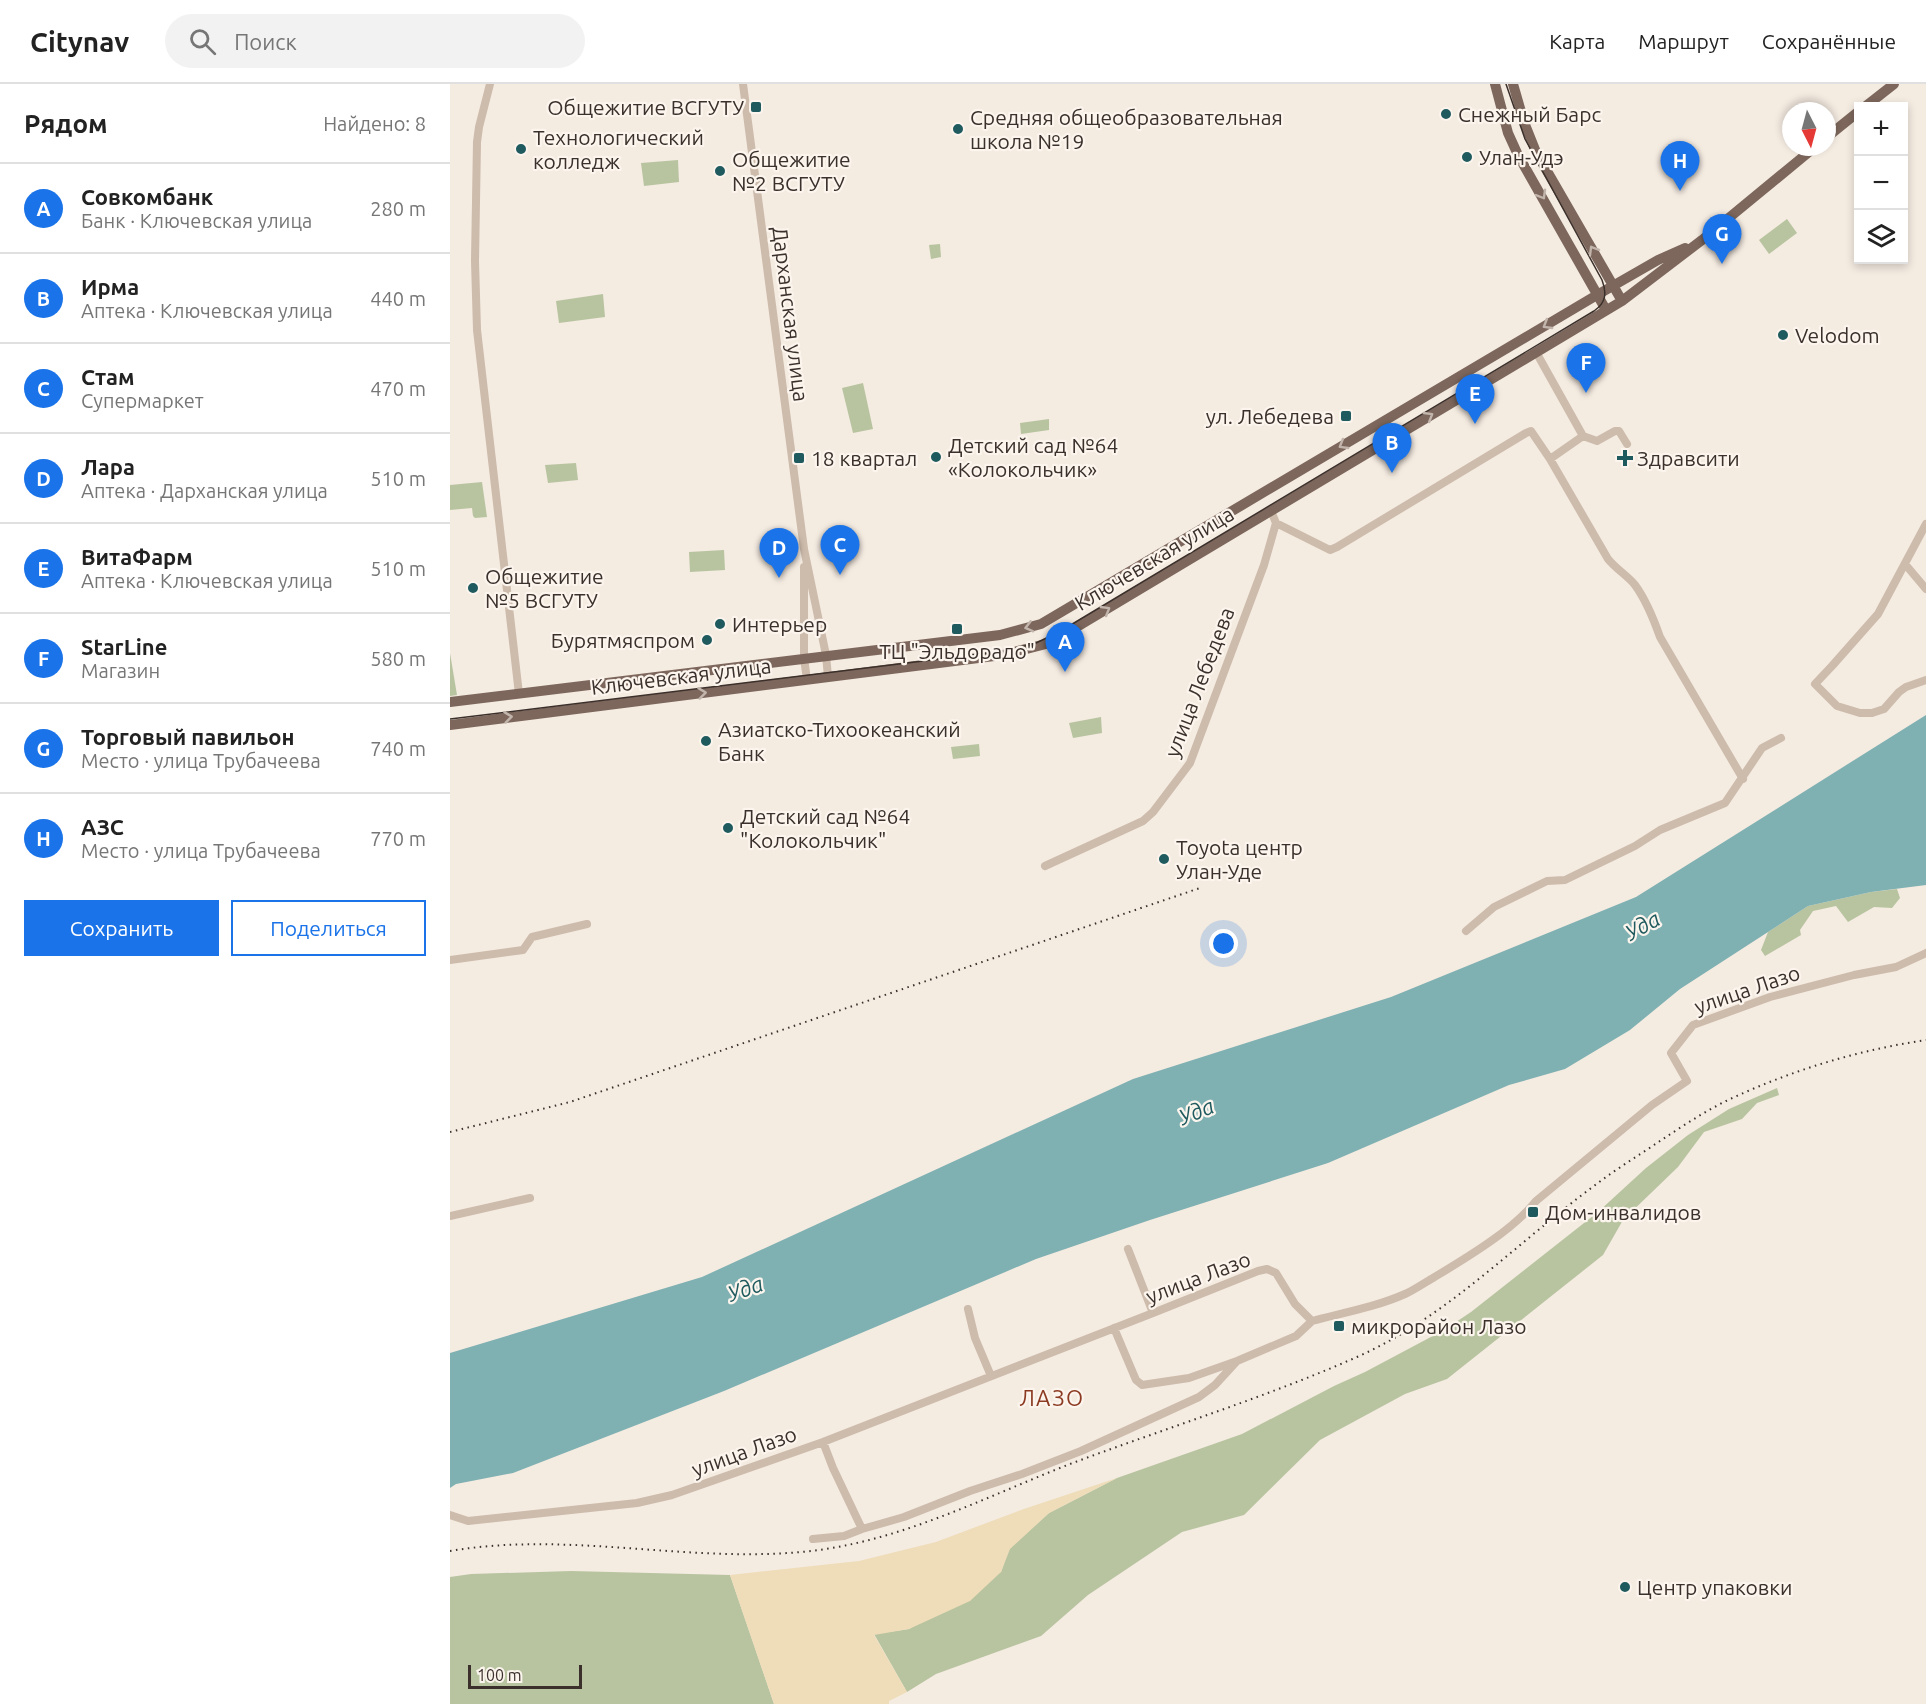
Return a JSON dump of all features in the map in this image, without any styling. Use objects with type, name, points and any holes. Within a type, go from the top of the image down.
[{"type":"main road","points":[[1495,84],[1513,144],[1597,295],[1614,306]]},
{"type":"main road","points":[[1513,84],[1536,152],[1614,285],[1614,306]]},
{"type":"main road","points":[[1871,102],[1894,84]]},
{"type":"main road","points":[[1836,130],[1854,115]]},
{"type":"main road","points":[[1513,144],[1530,137]]},
{"type":"main road","points":[[1702,240],[1804,156]]},
{"type":"main road","name":"Ключевская улица","points":[[450,702],[1000,635],[1041,624],[1614,285],[1658,260],[1702,240]]},
{"type":"main road","name":"Ключевская улица","points":[[450,725],[1010,654],[1050,643],[1614,306],[1702,240]]},
{"type":"street","points":[[490,84],[477,142],[475,261],[477,330],[519,694]]},
{"type":"street","name":"Дарханская улица","points":[[743,84],[804,549],[826,655],[828,677]]},
{"type":"street","points":[[1536,352],[1583,436],[1597,441],[1619,431],[1627,444]]},
{"type":"street","points":[[1271,511],[1276,523],[1330,550],[1531,431],[1550,459],[1608,559],[1635,584],[1655,622],[1660,637],[1743,779]]},
{"type":"street","points":[[1550,459],[1583,436]]},
{"type":"street","name":"улица Лебедева","points":[[1045,866],[1143,821],[1153,812],[1190,763],[1264,565],[1276,523]]},
{"type":"street","points":[[1926,524],[1878,614],[1815,684],[1837,706],[1860,713],[1872,713],[1884,709],[1906,687],[1926,680]]},
{"type":"street","name":"Дарханская улица","points":[[804,549],[804,658],[807,680]]},
{"type":"street","points":[[1905,564],[1926,589]]},
{"type":"street","points":[[1466,931],[1494,907],[1547,880],[1565,880],[1635,846],[1660,830],[1725,803],[1762,748],[1781,738]]},
{"type":"street","points":[[450,960],[523,950],[532,937],[587,924]]},
{"type":"street","name":"улица Лазо","points":[[450,1515],[468,1521],[636,1503],[663,1497],[823,1442],[1258,1271],[1267,1269],[1276,1273],[1295,1304],[1312,1321],[1405,1294],[1454,1266],[1514,1223],[1536,1201],[1652,1105],[1687,1081],[1671,1053],[1693,1025],[1770,997],[1854,975],[1896,967],[1926,953]]},
{"type":"street","points":[[450,1216],[530,1198]]},
{"type":"street","points":[[1128,1250],[1154,1313]]},
{"type":"street","points":[[968,1309],[975,1338],[991,1376]]},
{"type":"street","points":[[1114,1328],[1136,1380],[1142,1385],[1189,1378],[1237,1361],[1296,1336],[1312,1321]]},
{"type":"street","points":[[813,1539],[844,1536],[904,1517],[1081,1451],[1199,1397],[1215,1385],[1237,1361]]},
{"type":"street","points":[[823,1442],[832,1468],[862,1529]]},
{"type":"green space","points":[[678,160],[679,182],[644,186],[641,163]]},
{"type":"green space","points":[[1787,219],[1797,233],[1769,254],[1759,240]]},
{"type":"green space","points":[[940,244],[941,257],[931,259],[929,245]]},
{"type":"green space","points":[[603,294],[605,317],[559,323],[556,301]]},
{"type":"green space","points":[[863,383],[873,429],[853,433],[842,388]]},
{"type":"green space","points":[[1049,419],[1049,430],[1021,434],[1020,423]]},
{"type":"green space","points":[[576,463],[578,480],[548,483],[545,465]]},
{"type":"green space","points":[[482,482],[487,517],[475,518],[472,508],[450,510],[450,485]]},
{"type":"green space","points":[[724,550],[725,570],[690,572],[689,552]]},
{"type":"green space","points":[[450,653],[457,695],[450,696]]},
{"type":"green space","points":[[1101,717],[1102,733],[1073,738],[1069,723]]},
{"type":"green space","points":[[979,744],[980,756],[953,759],[951,747]]},
{"type":"green space","points":[[1897,889],[1900,898],[1892,908],[1874,907],[1848,922],[1836,906],[1813,911],[1800,930],[1801,935],[1765,956],[1761,950],[1768,932],[1808,906],[1871,892]]},
{"type":"green space","points":[[1777,1088],[1779,1095],[1757,1103],[1742,1119],[1704,1132],[1678,1167],[1623,1220],[1603,1255],[1447,1379],[1405,1394],[1320,1440],[1244,1515],[1182,1532],[1088,1595],[1041,1636],[936,1674],[907,1692],[874,1634],[909,1629],[1001,1572],[1009,1549],[1049,1513],[1117,1478],[1242,1434],[1444,1330],[1471,1312],[1598,1212],[1646,1168],[1688,1135],[1729,1109]]},
{"type":"green space","points":[[571,1571],[730,1575],[774,1704],[450,1704],[450,1577],[471,1574]]},
{"type":"sand","points":[[1117,1478],[1049,1513],[1010,1549],[1001,1572],[970,1601],[909,1629],[874,1635],[907,1692],[889,1701],[889,1704],[774,1704],[730,1575],[859,1561],[936,1542],[1021,1510]]},
{"type":"water","name":"Уда","points":[[1926,715],[1926,885],[1871,892],[1808,906],[1680,989],[1630,1030],[1565,1069],[1509,1085],[1328,1163],[1036,1259],[724,1391],[513,1473],[456,1484],[450,1488],[450,1353],[702,1277],[1133,1079],[1391,997],[1636,897]]},
{"type":"tram line","points":[[450,719],[1005,651],[1036,643],[1059,632],[1594,311],[1601,305],[1604,297],[1605,289],[1602,280],[1525,139],[1506,84]]},
{"type":"railway","points":[[450,1132],[570,1102],[1200,888]]},
{"type":"railway","points":[[450,1551],[542,1544],[727,1554],[773,1554],[819,1550],[852,1544],[915,1526],[1070,1464],[1251,1399],[1357,1357],[1422,1321],[1482,1277],[1604,1178],[1716,1106],[1774,1080],[1824,1063],[1900,1044],[1926,1040]]},
{"type":"place","name":"Общежитие ВСГУТУ","points":[[756,107]]},
{"type":"place","name":"Снежный Барс","points":[[1446,114]]},
{"type":"place","name":"Средняя общеобразовательная школа №19","points":[[958,129]]},
{"type":"place","name":"Технологический колледж","points":[[521,149]]},
{"type":"place","name":"Улан-Удэ","points":[[1467,157]]},
{"type":"place","name":"Общежитие №2 ВСГУТУ","points":[[720,171]]},
{"type":"place","name":"АЗС","points":[[1680,191]]},
{"type":"place","name":"Торговый павильон","points":[[1722,264]]},
{"type":"place","name":"Velodom","points":[[1783,335]]},
{"type":"place","name":"StarLine","points":[[1586,393]]},
{"type":"place","name":"ул. Лебедева","points":[[1346,416]]},
{"type":"place","name":"ВитаФарм","points":[[1475,424]]},
{"type":"place","name":"Детский сад №64 «Колокольчик»","points":[[936,457]]},
{"type":"place","name":"18 квартал","points":[[799,458]]},
{"type":"place","name":"Здравсити","points":[[1625,458]]},
{"type":"place","name":"Ирма","points":[[1392,473]]},
{"type":"place","name":"Стам","points":[[840,575]]},
{"type":"place","name":"Лара","points":[[779,578]]},
{"type":"place","name":"Общежитие №5 ВСГУТУ","points":[[473,588]]},
{"type":"place","name":"Интерьер","points":[[720,624]]},
{"type":"place","name":"ТЦ \"Эльдорадо\"","points":[[957,629]]},
{"type":"place","name":"Бурятмяспром","points":[[707,640]]},
{"type":"place","name":"Совкомбанк","points":[[1065,672]]},
{"type":"place","name":"Азиатско-Тихоокеанский Банк","points":[[706,741]]},
{"type":"place","name":"Детский сад №64 \"Колокольчик\"","points":[[728,828]]},
{"type":"place","name":"Toyota центр Улан-Уде","points":[[1164,859]]},
{"type":"place","name":"Дом-инвалидов","points":[[1533,1212]]},
{"type":"place","name":"микрорайон Лазо","points":[[1339,1326]]},
{"type":"place","name":"Центр упаковки","points":[[1625,1587]]},
{"type":"district","name":"ЛАЗО","points":[[1052,1397]]}]
